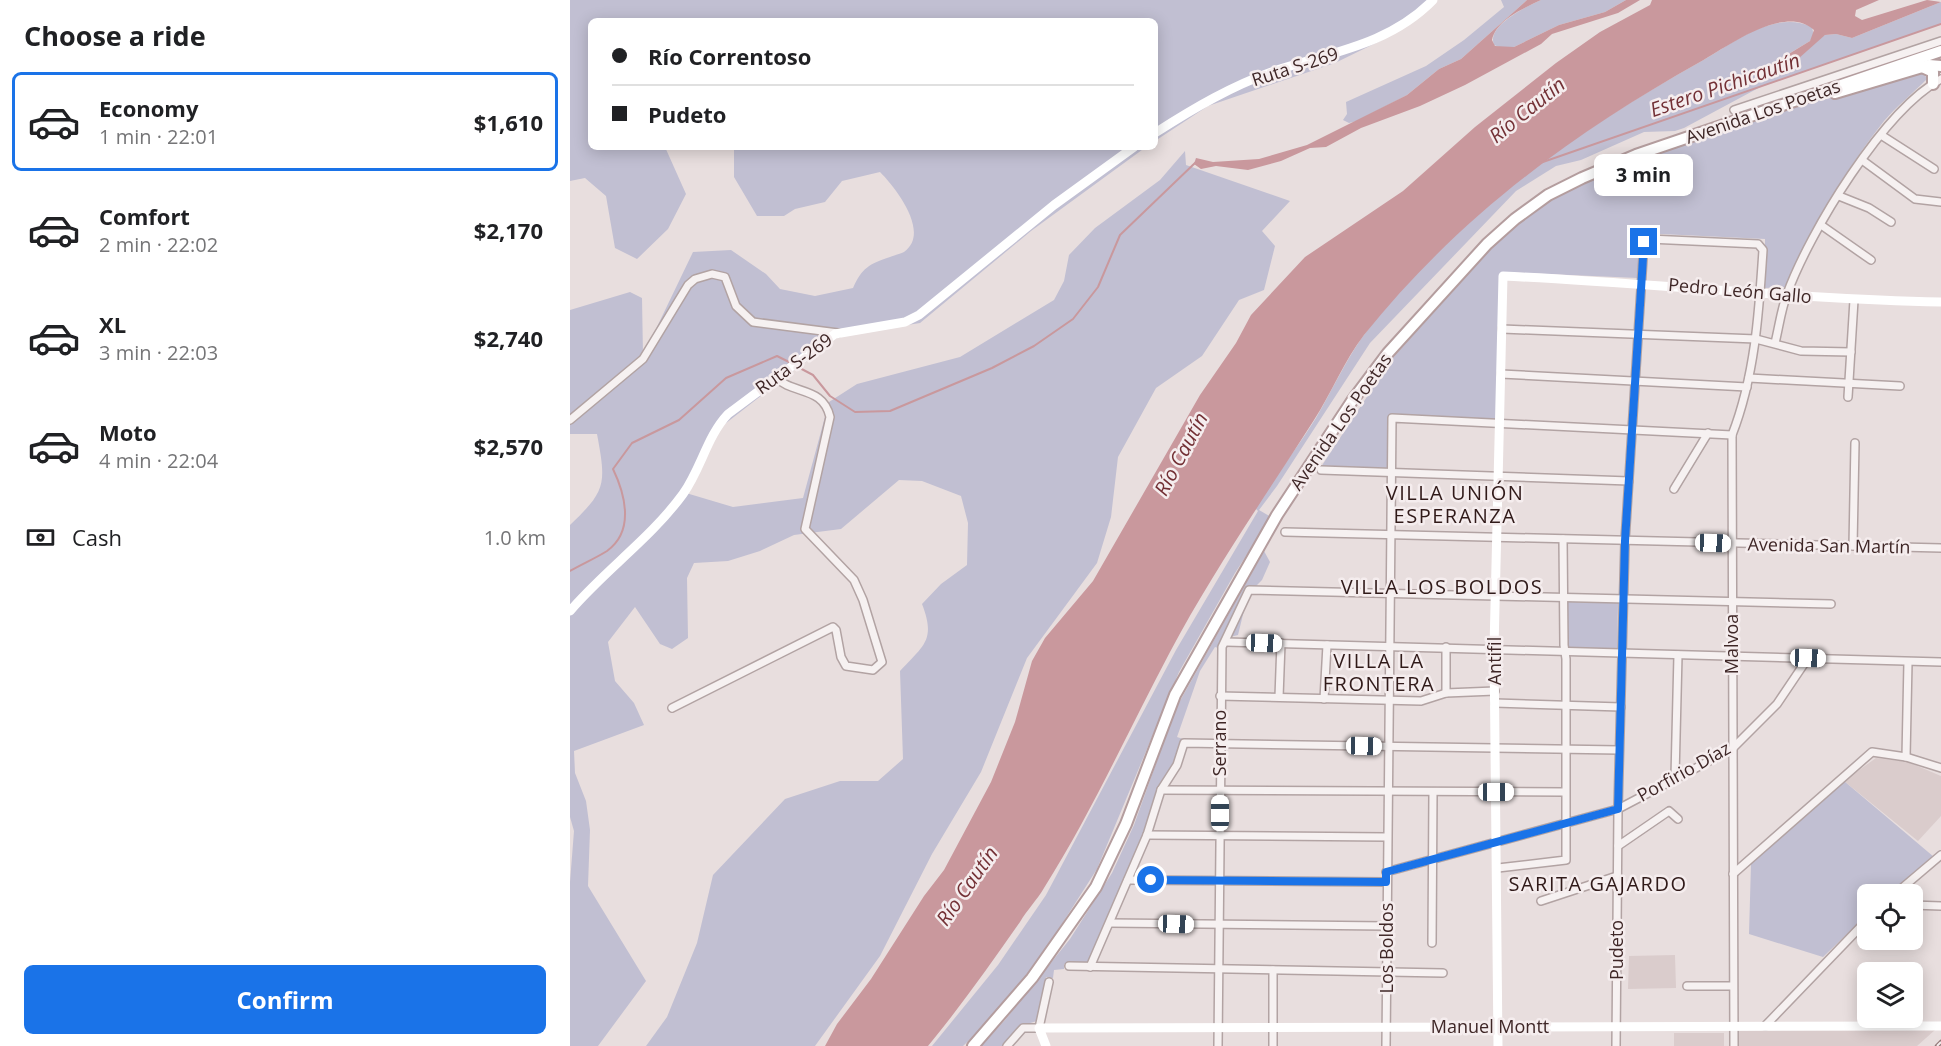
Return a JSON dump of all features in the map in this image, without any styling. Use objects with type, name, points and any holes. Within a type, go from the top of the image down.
[{"type":"main road","name":"Avenida Los Poetas","points":[[973,1046],[1032,978],[1088,901],[1107,866],[1175,695],[1277,515],[1352,401],[1416,321],[1487,244],[1515,219],[1548,195],[1636,155],[1941,51]]},
{"type":"main road","points":[[1809,96],[1843,92],[1922,67],[1941,66]]},
{"type":"main road","points":[[1922,67],[1933,72],[1937,81]]},
{"type":"street","name":"Ruta S-269","points":[[1158,131],[1200,104],[1238,85],[1277,70],[1377,39],[1408,22],[1433,0]]},
{"type":"street","points":[[1734,110],[1941,41]]},
{"type":"street","points":[[1775,344],[1787,295],[1821,225],[1862,160],[1881,135],[1907,104],[1937,81]]},
{"type":"street","points":[[1881,135],[1934,169]]},
{"type":"street","name":"Ruta S-269","points":[[570,611],[683,495],[723,420],[777,376],[838,333],[899,323],[919,315],[1054,204],[1130,150]]},
{"type":"street","points":[[1862,160],[1915,199],[1941,202]]},
{"type":"street","points":[[1839,196],[1869,208],[1891,222]]},
{"type":"street","points":[[1821,225],[1871,260]]},
{"type":"street","name":"Pudeto","points":[[1616,1046],[1619,750],[1625,541],[1644,242],[1649,239],[1762,246]]},
{"type":"street","name":"Malvoa","points":[[1734,1046],[1732,435],[1747,387],[1756,339],[1761,292],[1762,246]]},
{"type":"street","points":[[570,420],[643,359],[688,285],[705,275],[716,274],[725,277],[736,306],[753,322],[838,333]]},
{"type":"street","name":"Pedro León Gallo","points":[[1503,276],[1642,282],[1854,300],[1941,302]]},
{"type":"street","name":"Antifil","points":[[1498,1046],[1498,841],[1494,648],[1503,276]]},
{"type":"street","points":[[1848,397],[1854,300]]},
{"type":"street","points":[[1502,328],[1756,339],[1801,351],[1851,352]]},
{"type":"street","points":[[1501,374],[1747,387]]},
{"type":"street","points":[[672,708],[833,627],[836,630],[841,657],[846,666],[873,670],[882,662],[863,600],[854,580],[805,529],[830,417],[828,407],[813,393],[781,383],[777,376]]},
{"type":"street","points":[[1749,378],[1900,386]]},
{"type":"street","name":"Los Boldos","points":[[1386,1046],[1392,418],[1500,424]]},
{"type":"street","points":[[1500,424],[1732,435]]},
{"type":"street","points":[[1674,489],[1708,434]]},
{"type":"street","points":[[1853,546],[1855,443]]},
{"type":"street","points":[[1321,470],[1629,481]]},
{"type":"street","name":"Avenida San Martín","points":[[1285,532],[1941,548]]},
{"type":"street","points":[[1498,868],[1566,860],[1563,539]]},
{"type":"street","name":"Serrano","points":[[1218,1046],[1222,647],[1249,590],[1390,593]]},
{"type":"street","points":[[1390,593],[1831,604]]},
{"type":"street","points":[[1226,642],[1941,662]]},
{"type":"street","points":[[1279,697],[1281,644]]},
{"type":"street","points":[[1324,699],[1327,645]]},
{"type":"street","points":[[1446,647],[1446,693]]},
{"type":"street","points":[[1675,777],[1678,655]]},
{"type":"street","name":"Porfirio Díaz","points":[[1386,872],[1618,809],[1732,748],[1777,704],[1808,658]]},
{"type":"street","points":[[1906,757],[1908,662]]},
{"type":"street","points":[[1220,696],[1421,701],[1446,693],[1495,691]]},
{"type":"street","points":[[1495,703],[1621,708]]},
{"type":"street","points":[[1090,967],[1147,835],[1161,790],[1177,765],[1184,743],[1619,750]]},
{"type":"street","points":[[1733,874],[1872,752],[1906,757],[1941,768]]},
{"type":"street","points":[[1161,790],[1564,792]]},
{"type":"street","points":[[1432,943],[1433,792]]},
{"type":"street","points":[[1618,846],[1669,812],[1678,819]]},
{"type":"street","points":[[1147,835],[1387,837]]},
{"type":"street","points":[[1906,884],[1941,855]]},
{"type":"street","points":[[1541,901],[1617,876]]},
{"type":"street","points":[[1128,880],[1386,882]]},
{"type":"street","points":[[1923,905],[1941,906]]},
{"type":"street","points":[[1110,923],[1386,926]]},
{"type":"street","points":[[1765,1026],[1857,930]]},
{"type":"street","points":[[1069,966],[1443,973]]},
{"type":"street","points":[[1273,970],[1273,1046]]},
{"type":"street","points":[[1047,1046],[1039,1028],[1049,982]]},
{"type":"street","points":[[1687,986],[1733,986]]},
{"type":"street","name":"Manuel Montt","points":[[1039,1028],[1941,1026]]},
{"type":"street","points":[[1007,1046],[1023,1028],[1039,1028]]},
{"type":"shaded area","points":[[570,0],[1436,0],[1382,40],[1335,63],[1208,106],[1158,139],[1158,18],[588,18],[588,150],[666,150],[686,194],[668,229],[637,259],[615,248],[606,196],[585,178],[570,181]]},
{"type":"shaded area","points":[[1501,0],[1527,0],[1461,59],[1439,69],[1407,95],[1357,121],[1349,123],[1343,120],[1347,114],[1346,102],[1426,66],[1464,40],[1504,7]]},
{"type":"shaded area","points":[[1541,0],[1626,0],[1605,12],[1559,25],[1514,47],[1502,48],[1494,45],[1493,38],[1502,24],[1518,12]]},
{"type":"shaded area","points":[[1941,2],[1941,23],[1938,25],[1764,85],[1684,128],[1675,131],[1644,132],[1581,160],[1556,166],[1516,191],[1370,343],[1259,510],[1271,517],[1235,573],[1179,672],[1097,869],[1030,974],[1003,1009],[963,1046],[932,1046],[998,965],[1046,895],[1176,650],[1258,511],[1255,508],[1316,418],[1361,339],[1395,296],[1433,256],[1473,218],[1560,149],[1606,118],[1739,38],[1768,25],[1783,22],[1812,27],[1814,37],[1810,41],[1772,64],[1825,35],[1836,34],[1852,38]]},
{"type":"shaded area","points":[[1923,72],[1927,79],[1884,121],[1842,180],[1807,243],[1787,287],[1765,288],[1765,239],[1640,233],[1638,278],[1502,272],[1497,419],[1390,417],[1390,468],[1321,467],[1391,360],[1486,254],[1490,246],[1553,197],[1625,162],[1809,101],[1848,95]]},
{"type":"shaded area","points":[[734,150],[1142,150],[1031,231],[920,323],[838,336],[721,427],[686,493],[733,507],[803,498],[829,402],[857,384],[960,357],[1054,300],[1064,281],[1069,255],[1095,228],[1160,180],[1185,151],[1186,165],[1290,201],[1262,231],[1275,246],[1264,290],[1239,300],[1202,356],[1156,388],[1118,457],[1111,517],[1097,563],[1027,658],[981,772],[932,854],[880,956],[815,1046],[646,1046],[667,1017],[697,943],[713,875],[785,799],[840,781],[878,781],[903,759],[900,671],[916,655],[928,634],[922,604],[941,584],[967,565],[968,523],[961,496],[922,481],[899,480],[841,529],[794,535],[760,551],[728,561],[694,563],[687,578],[688,638],[672,649],[660,644],[635,607],[608,642],[615,681],[634,703],[644,725],[574,751],[575,773],[586,801],[590,830],[588,886],[646,981],[598,1046],[570,1046],[570,882],[574,831],[570,817],[570,525],[597,494],[601,485],[602,464],[597,434],[570,434],[570,310],[630,292],[642,298],[643,356],[693,252],[731,250],[766,274],[780,289],[815,296],[853,288],[867,268],[904,252],[911,244],[914,234],[902,199],[880,172],[842,181],[825,202],[795,209],[784,216],[757,216],[734,177]]},
{"type":"shaded area","points":[[1264,551],[1270,562],[1262,580],[1248,594],[1238,635],[1222,639],[1218,648],[1215,647],[1200,671],[1177,737],[1183,739],[1107,922],[1086,965],[1064,964],[1064,969],[1054,970],[1053,978],[1046,977],[1037,1021],[1020,1026],[1003,1046],[981,1046],[1005,1020],[1070,939],[1112,873],[1134,825],[1176,708]]},
{"type":"shaded area","points":[[1567,602],[1618,603],[1617,649],[1566,648]]},
{"type":"shaded area","points":[[1876,758],[1908,762],[1941,776],[1941,816],[1918,841],[1844,781]]},
{"type":"shaded area","points":[[1844,781],[1934,857],[1902,884],[1857,884],[1857,925],[1823,957],[1749,934],[1751,864]]},
{"type":"shaded area","points":[[1675,955],[1676,988],[1628,989],[1629,956]]},
{"type":"shaded area","points":[[1739,1030],[1935,1030],[1917,1046],[1738,1046]]},
{"type":"shaded area","points":[[1674,1033],[1724,1033],[1724,1046],[1674,1046]]},
{"type":"water","points":[[1527,0],[1541,0],[1499,26],[1492,40],[1495,46],[1514,47],[1559,25],[1605,12],[1626,0],[1640,0],[1618,13],[1552,34],[1541,44],[1465,85],[1420,106],[1361,128],[1326,147],[1310,148],[1281,161],[1248,170],[1216,166],[1201,169],[1194,164],[1196,158],[1213,162],[1259,159],[1307,145],[1407,95],[1439,69],[1461,59]]},
{"type":"water","name":"Río Cautín","points":[[1652,0],[1879,0],[1856,10],[1855,16],[1862,20],[1927,0],[1941,2],[1852,38],[1836,34],[1825,35],[1798,59],[1773,71],[1769,66],[1810,41],[1814,30],[1802,23],[1788,22],[1772,24],[1756,30],[1606,119],[1518,182],[1477,216],[1400,293],[1357,345],[1327,399],[1187,622],[1094,801],[1061,859],[1038,897],[952,1016],[928,1046],[825,1046],[837,1024],[871,979],[924,896],[944,870],[991,782],[1015,722],[1032,661],[1045,638],[1093,581],[1200,395],[1236,343],[1251,315],[1305,257],[1403,191],[1475,127],[1556,63],[1600,32],[1650,5]]},
{"type":"waterway","name":"Estero Pichicautín","points":[[1540,163],[1941,24]]},
{"type":"waterway","points":[[796,366],[813,375],[830,396],[855,412],[890,411],[992,368],[1034,346],[1073,319],[1098,287],[1120,235],[1196,162]]},
{"type":"waterway","points":[[570,571],[607,551],[616,543],[621,533],[624,523],[624,501],[613,469],[632,443],[679,420],[726,378],[777,356],[791,363]]},
{"type":"railway","points":[[1937,1046],[1941,1042]]},
{"type":"district","name":"VILLA UNIÓN ESPERANZA","points":[[1455,504]]},
{"type":"district","name":"VILLA LOS BOLDOS","points":[[1442,587]]},
{"type":"district","name":"VILLA LA FRONTERA","points":[[1379,672]]},
{"type":"district","name":"SARITA GAJARDO","points":[[1598,884]]},
{"type":"route","points":[[1151,880],[1386,882],[1386,872],[1618,809],[1625,541],[1644,242]]}]
